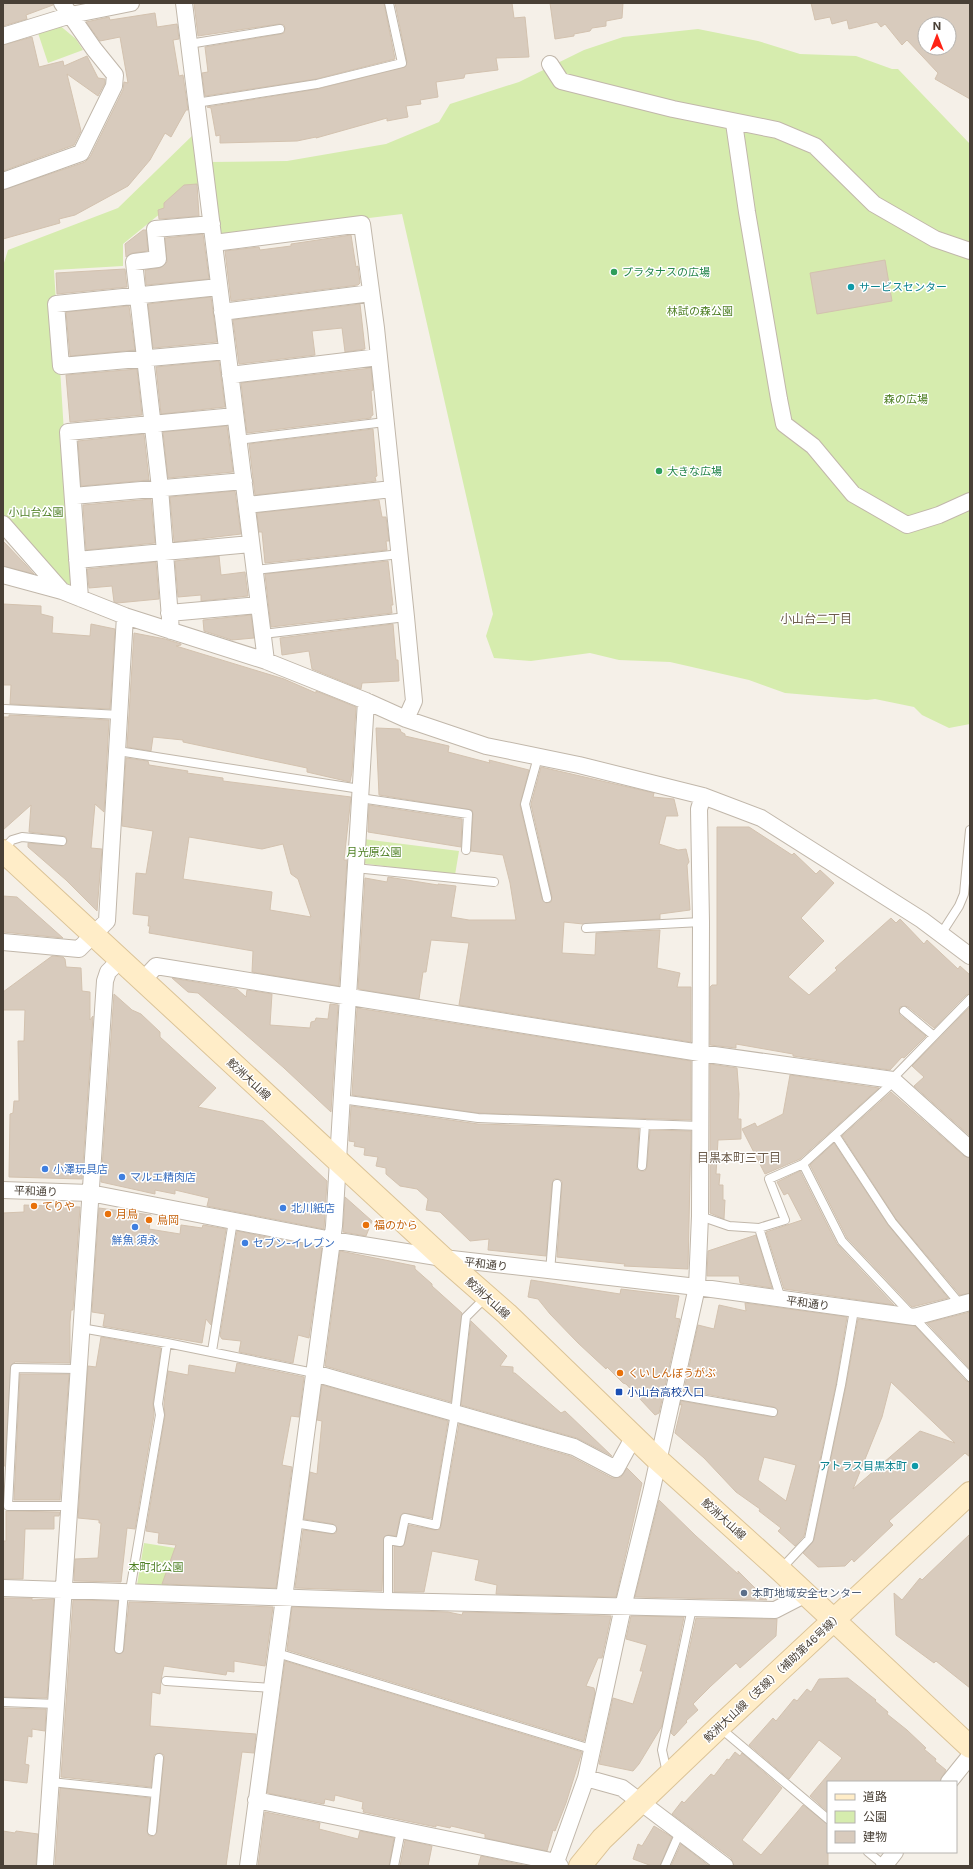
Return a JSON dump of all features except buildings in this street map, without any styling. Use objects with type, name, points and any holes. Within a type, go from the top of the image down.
[{"type":"main road","name":"鮫洲大山線","points":[[3,850],[142,981],[486,1296],[658,1460],[780,1570],[969,1747]]},
{"type":"main road","name":"鮫洲大山線（支線）（補助第46号線）","points":[[580,1866],[602,1839],[719,1727],[970,1493]]},
{"type":"street","points":[[184,3],[266,661]]},
{"type":"street","points":[[3,36],[66,9],[122,4]]},
{"type":"street","points":[[3,181],[82,154],[114,86],[115,75],[94,49],[66,9]]},
{"type":"street","points":[[550,64],[561,81],[734,123],[777,130],[815,146],[874,204],[935,239],[970,251]]},
{"type":"street","points":[[734,123],[748,220],[784,424],[813,446],[853,494],[907,525],[940,515],[970,501]]},
{"type":"street","points":[[171,631],[160,488],[134,262],[158,259],[155,229],[212,224]]},
{"type":"street","points":[[214,243],[362,224],[379,357],[414,701],[406,720]]},
{"type":"street","points":[[219,287],[56,304],[61,366],[145,360],[227,351]]},
{"type":"street","points":[[222,312],[371,293]]},
{"type":"street","points":[[230,375],[379,357]]},
{"type":"street","points":[[80,598],[68,432],[235,416]]},
{"type":"street","points":[[73,496],[244,481]]},
{"type":"street","points":[[247,505],[392,489]]},
{"type":"street","points":[[3,524],[62,591]]},
{"type":"street","points":[[77,560],[251,544]]},
{"type":"street","points":[[3,575],[62,591],[125,616],[266,661],[366,700],[406,720],[486,746],[579,765],[703,796],[761,818],[922,920],[970,956]]},
{"type":"street","points":[[169,613],[259,605]]},
{"type":"street","points":[[3,942],[79,949],[107,921],[125,616]]},
{"type":"street","points":[[248,1866],[332,1240],[349,996],[355,868],[366,700]]},
{"type":"street","points":[[256,1800],[558,1864],[586,1778],[591,1749],[623,1607],[697,1287],[700,1216],[701,922],[699,809],[703,796]]},
{"type":"street","points":[[44,1866],[57,1704],[77,1369],[105,981],[108,972],[120,960]]},
{"type":"street","points":[[142,981],[156,966],[700,1053],[893,1080],[970,1149]]},
{"type":"street","name":"平和通り","points":[[3,1190],[90,1193],[332,1240],[443,1258],[550,1272],[697,1287],[854,1310],[914,1317],[965,1303]]},
{"type":"street","points":[[314,1373],[574,1447],[616,1469],[634,1436]]},
{"type":"street","points":[[3,1588],[128,1591],[388,1601],[775,1610],[806,1594]]},
{"type":"street","points":[[950,1781],[969,1747]]},
{"type":"street","points":[[586,1778],[622,1788],[725,1866]]},
{"type":"street","points":[[884,1866],[894,1853]]},
{"type":"lane","points":[[196,103],[317,84],[402,63],[389,3]]},
{"type":"lane","points":[[189,44],[280,29]]},
{"type":"lane","points":[[238,440],[385,422]]},
{"type":"lane","points":[[255,570],[400,554]]},
{"type":"lane","points":[[263,634],[406,617]]},
{"type":"lane","points":[[5,709],[120,715]]},
{"type":"lane","points":[[118,751],[360,793],[468,814],[466,850]]},
{"type":"lane","points":[[538,756],[525,804],[547,898]]},
{"type":"lane","points":[[941,934],[959,906],[964,894],[970,830]]},
{"type":"lane","points":[[3,850],[12,840],[22,837],[62,840]]},
{"type":"lane","points":[[355,868],[494,882]]},
{"type":"lane","points":[[586,928],[701,922]]},
{"type":"lane","points":[[700,1216],[729,1226],[759,1228],[785,1220],[770,1179],[802,1164],[835,1135],[889,1086],[896,1074],[970,999]]},
{"type":"lane","points":[[904,1011],[934,1036]]},
{"type":"lane","points":[[341,1099],[478,1118],[700,1126]]},
{"type":"lane","points":[[642,1166],[645,1124]]},
{"type":"lane","points":[[835,1135],[892,1222],[965,1303]]},
{"type":"lane","points":[[802,1164],[842,1241],[970,1377]]},
{"type":"lane","points":[[550,1272],[557,1184]]},
{"type":"lane","points":[[212,1352],[233,1221]]},
{"type":"lane","points":[[759,1228],[781,1299]]},
{"type":"lane","points":[[388,1601],[388,1540],[400,1542],[405,1518],[436,1524],[455,1413],[466,1317],[486,1296]]},
{"type":"lane","points":[[780,1570],[809,1539],[841,1385],[854,1310]]},
{"type":"lane","points":[[81,1328],[167,1343],[314,1373]]},
{"type":"lane","points":[[119,1649],[160,1415],[158,1404],[167,1343]]},
{"type":"lane","points":[[68,1506],[8,1506],[15,1368],[77,1369]]},
{"type":"lane","points":[[672,1394],[773,1412]]},
{"type":"lane","points":[[294,1523],[332,1528]]},
{"type":"lane","points":[[668,1776],[662,1750],[692,1608]]},
{"type":"lane","points":[[277,1653],[591,1749]]},
{"type":"lane","points":[[166,1681],[272,1688]]},
{"type":"lane","points":[[3,1702],[57,1704]]},
{"type":"lane","points":[[719,1727],[827,1818]]},
{"type":"lane","points":[[152,1831],[159,1758]]},
{"type":"lane","points":[[51,1782],[155,1793]]},
{"type":"lane","points":[[394,1866],[401,1830]]},
{"type":"lane","points":[[665,1866],[680,1832]]},
{"type":"lane","points":[[869,1853],[884,1866]]},
{"type":"green space","points":[[58,24],[76,39],[83,50],[48,63],[37,30]]},
{"type":"green space","name":"林試の森公園","points":[[698,29],[758,41],[800,54],[856,56],[892,69],[898,69],[970,144],[970,724],[949,728],[922,715],[914,707],[875,699],[867,700],[785,693],[749,680],[670,662],[619,660],[590,653],[531,661],[494,658],[486,636],[493,614],[402,214],[220,236],[210,162],[287,161],[386,144],[439,122],[450,104],[519,82],[584,50],[623,37]]},
{"type":"green space","name":"小山台公園","points":[[195,133],[207,186],[194,186],[123,244],[123,266],[54,270],[74,596],[3,524],[3,266],[8,250],[118,208]]},
{"type":"green space","name":"月光原公園","points":[[363,839],[459,851],[455,875],[360,863]]},
{"type":"green space","name":"本町北公園","points":[[144,1543],[175,1548],[168,1587],[137,1585]]},
{"type":"place","name":"プラタナスの広場","points":[[614,272]]},
{"type":"place","name":"サービスセンター","points":[[851,287]]},
{"type":"place","name":"大きな広場","points":[[659,471]]},
{"type":"place","name":"小澤玩具店","points":[[45,1169]]},
{"type":"place","name":"マルエ精肉店","points":[[122,1177]]},
{"type":"place","name":"てりや","points":[[34,1206]]},
{"type":"place","name":"北川紙店","points":[[283,1208]]},
{"type":"place","name":"月鳥","points":[[108,1214]]},
{"type":"place","name":"鳥岡","points":[[149,1220]]},
{"type":"place","name":"福のから","points":[[366,1225]]},
{"type":"place","name":"鮮魚 須永","points":[[135,1227]]},
{"type":"place","name":"セブン-イレブン","points":[[245,1243]]},
{"type":"place","name":"くいしんぼうがぶ","points":[[620,1373]]},
{"type":"place","name":"小山台高校入口","points":[[619,1392]]},
{"type":"place","name":"アトラス目黒本町","points":[[915,1466]]},
{"type":"place","name":"本町地域安全センター","points":[[744,1593]]},
{"type":"district","name":"小山台二丁目","points":[[816,619]]},
{"type":"district","name":"目黒本町三丁目","points":[[739,1158]]},
{"type":"park label","name":"森の広場","points":[[906,399]]}]
